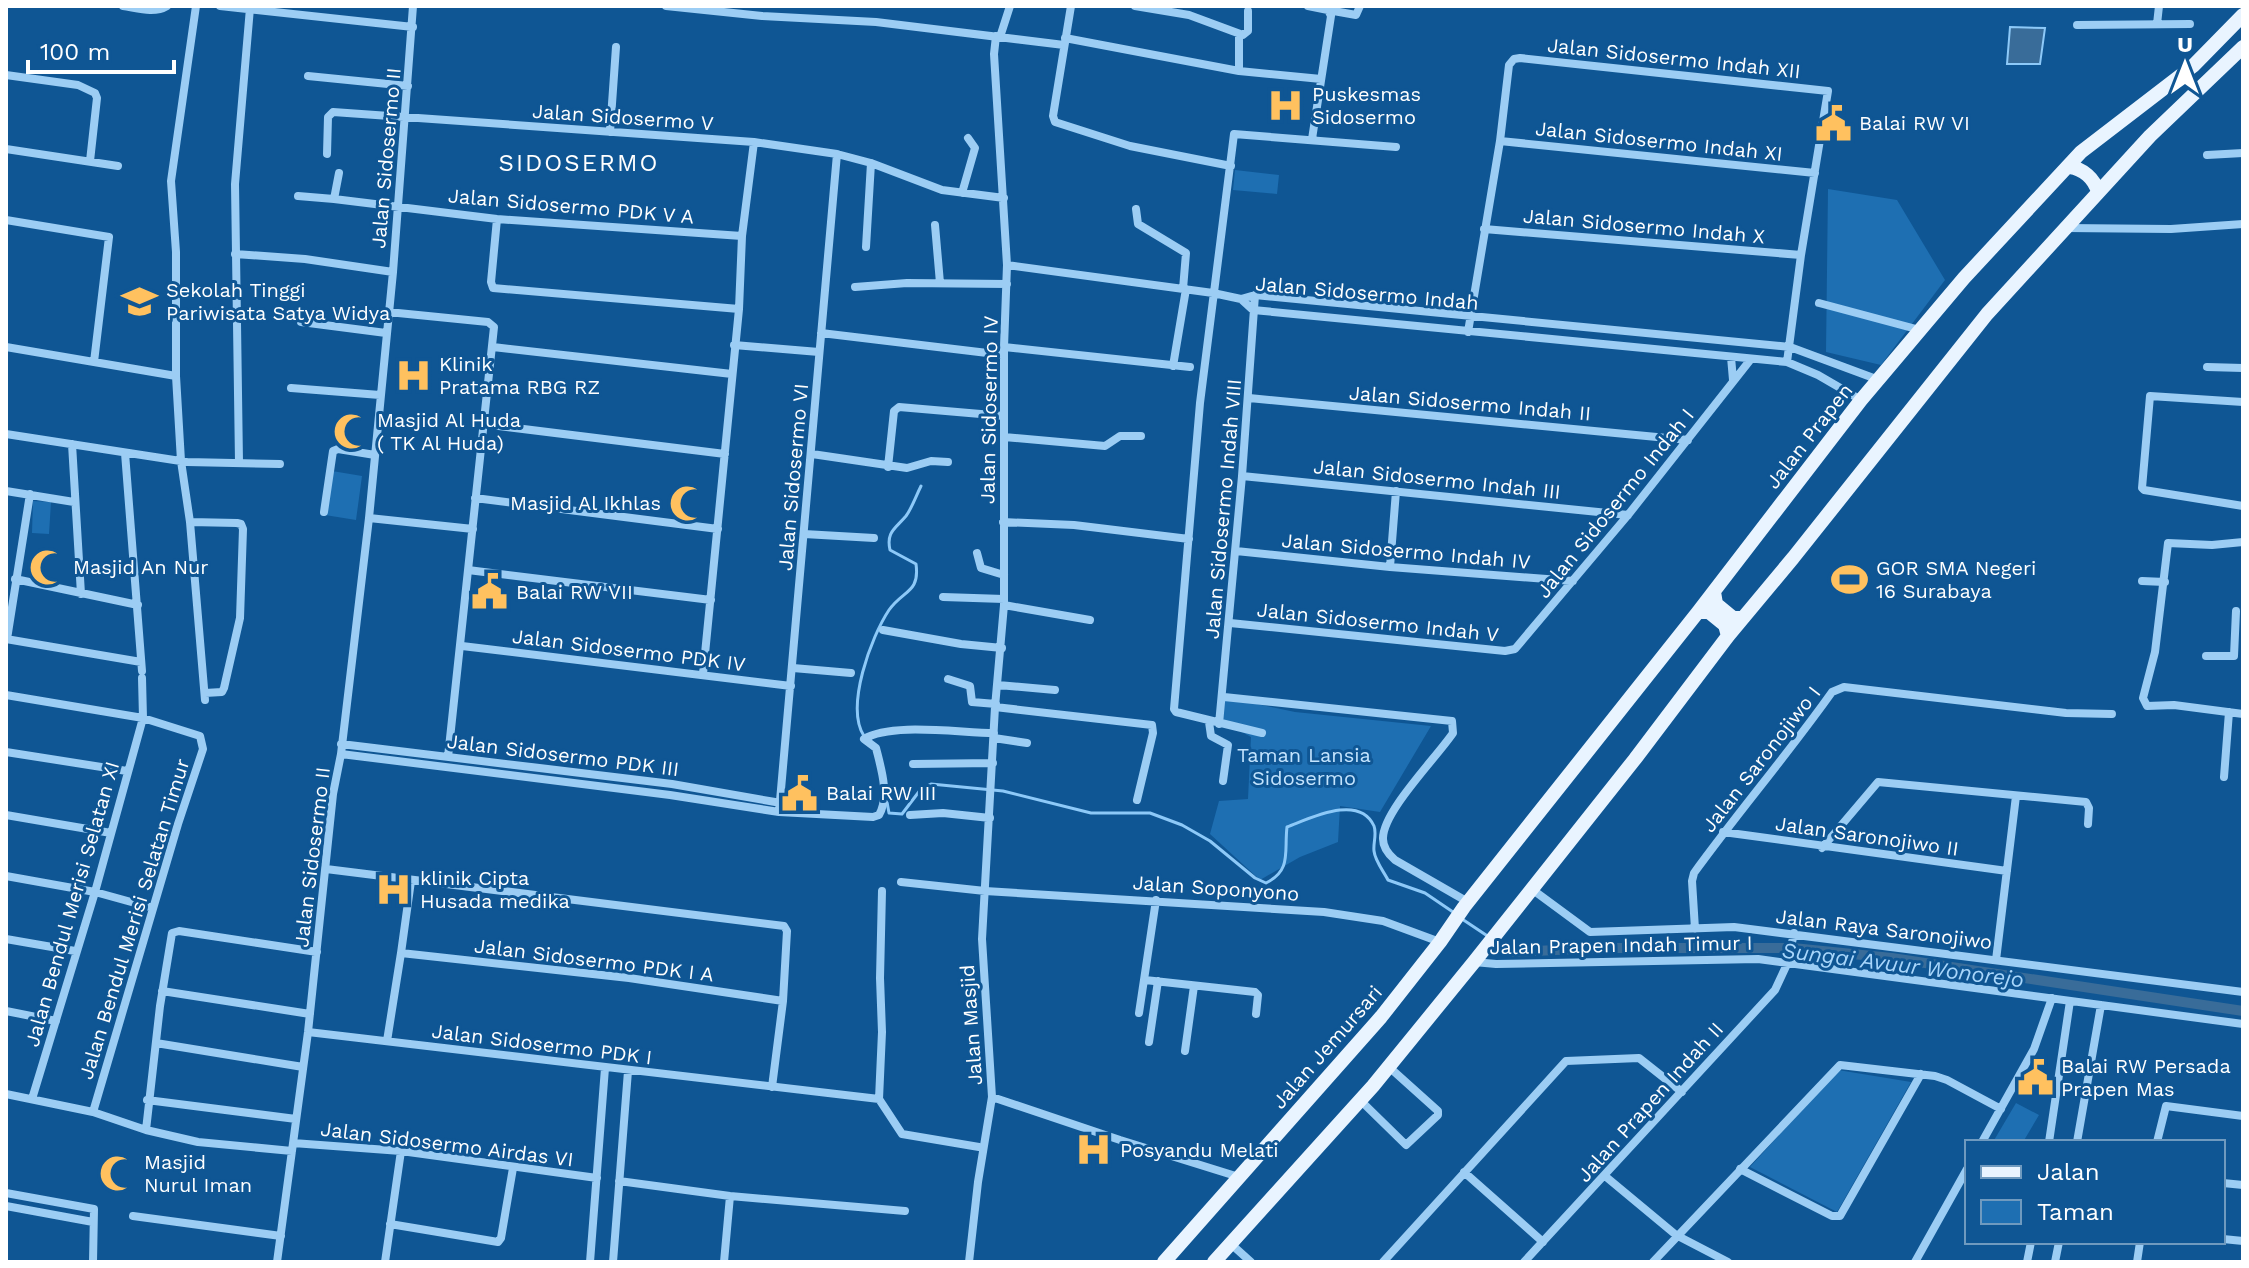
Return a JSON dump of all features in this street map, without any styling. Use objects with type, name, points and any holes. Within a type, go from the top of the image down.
[{"type":"main road","points":[[2232,27],[2236,6]]},
{"type":"main road","name":"Jalan Prapen","points":[[1452,925],[1709,605],[1861,400],[1964,278],[2075,168],[2081,152],[2193,66],[2243,15]]},
{"type":"main road","points":[[1214,1262],[1389,1067],[1533,890],[1732,624],[1987,314],[2066,228],[2096,187],[2243,47]]},
{"type":"main road","points":[[2075,168],[2096,187]]},
{"type":"main road","points":[[1709,605],[1732,624]]},
{"type":"main road","name":"Jalan Jemursari","points":[[1164,1262],[1381,1017],[1452,925]]},
{"type":"street","points":[[123,6],[151,11],[167,6]]},
{"type":"street","points":[[190,522],[237,523],[243,527],[240,618],[224,690],[209,694],[190,522],[189,462],[176,376],[176,252],[171,165],[196,6]]},
{"type":"street","points":[[220,6],[413,27]]},
{"type":"street","name":"Jalan Sidosermo II","points":[[277,1262],[308,1032],[369,518],[399,206],[413,6]]},
{"type":"street","points":[[666,6],[762,16],[876,22],[998,37],[1065,41],[1239,71],[1321,79]]},
{"type":"street","name":"Jalan Sidosermo IV","points":[[992,784],[1004,602],[1007,284],[994,54],[1010,6]]},
{"type":"street","points":[[1071,6],[1053,116],[1057,124],[1130,146],[1231,166]]},
{"type":"street","points":[[1135,6],[1189,15],[1239,34],[1248,33],[1248,11]]},
{"type":"street","points":[[1308,6],[1328,10],[1359,10]]},
{"type":"street","points":[[2157,24],[2159,6]]},
{"type":"street","points":[[239,462],[235,184],[250,8]]},
{"type":"street","points":[[1312,139],[1331,16],[1328,10]]},
{"type":"street","points":[[2077,25],[2190,24]]},
{"type":"street","points":[[1239,34],[1239,71]]},
{"type":"street","points":[[610,132],[616,47]]},
{"type":"street","name":"Jalan Sidosermo Indah XII","points":[[1500,141],[1509,65],[1520,58],[1825,89],[1828,100],[1815,173]]},
{"type":"street","points":[[6,75],[78,85],[95,93],[90,161]]},
{"type":"street","points":[[308,76],[408,86]]},
{"type":"street","name":"Jalan Sidosermo V","points":[[327,154],[328,117],[332,112],[754,142],[837,154],[871,163],[932,187],[1004,198]]},
{"type":"street","points":[[1262,733],[1209,722],[1174,709],[1213,293],[1234,134],[1396,147]]},
{"type":"street","points":[[962,193],[975,148],[968,138]]},
{"type":"street","points":[[1468,332],[1500,141]]},
{"type":"street","name":"Jalan Sidosermo Indah XI","points":[[1500,141],[1815,173]]},
{"type":"street","points":[[703,674],[739,309],[742,236],[754,142]]},
{"type":"street","points":[[6,149],[118,166]]},
{"type":"street","points":[[2207,155],[2243,153]]},
{"type":"street","name":"Jalan Sidosermo VI","points":[[780,807],[837,154]]},
{"type":"street","points":[[866,247],[871,163]]},
{"type":"street","points":[[334,199],[339,173]]},
{"type":"street","points":[[1787,362],[1815,173]]},
{"type":"street","name":"Jalan Sidosermo PDK V A","points":[[298,196],[497,219],[742,236]]},
{"type":"street","points":[[1136,209],[1138,224],[1186,253],[1185,289],[1173,366]]},
{"type":"street","points":[[497,219],[492,287],[739,309]]},
{"type":"street","points":[[6,220],[109,237],[94,362]]},
{"type":"street","points":[[2066,228],[2171,229],[2243,224]]},
{"type":"street","points":[[935,225],[940,283]]},
{"type":"street","name":"Jalan Sidosermo Indah X","points":[[1484,229],[1801,255]]},
{"type":"street","points":[[235,254],[305,259],[393,272]]},
{"type":"street","points":[[1007,265],[1241,299]]},
{"type":"street","points":[[855,287],[1007,284]]},
{"type":"street","name":"Jalan Sidosermo Indah","points":[[1241,299],[1255,295],[1790,347],[1879,380]]},
{"type":"street","name":"Jalan Sidosermo Indah VIII","points":[[1219,724],[1224,697],[1255,295]]},
{"type":"street","name":"Jalan Sidosermo Indah","points":[[1241,299],[1253,310],[1787,362],[1818,375],[1861,400]]},
{"type":"street","points":[[1819,303],[1921,330]]},
{"type":"street","points":[[388,312],[494,325],[462,646],[445,756],[440,767]]},
{"type":"street","points":[[301,322],[386,333]]},
{"type":"street","points":[[821,333],[1190,367]]},
{"type":"street","points":[[1624,347],[1625,333]]},
{"type":"street","points":[[734,345],[819,352]]},
{"type":"street","points":[[6,347],[176,376]]},
{"type":"street","points":[[493,347],[732,374]]},
{"type":"street","points":[[1731,357],[1733,380]]},
{"type":"street","name":"Jalan Sidosermo Indah I","points":[[1521,645],[1751,359]]},
{"type":"street","points":[[2207,367],[2243,368]]},
{"type":"street","points":[[291,388],[380,395]]},
{"type":"street","points":[[2243,402],[2150,396],[2142,490],[2243,506]]},
{"type":"street","name":"Jalan Sidosermo Indah II","points":[[1249,398],[1688,440]]},
{"type":"street","points":[[888,467],[894,411],[899,407],[1004,416]]},
{"type":"street","points":[[483,424],[725,454]]},
{"type":"street","points":[[6,434],[189,462],[280,464]]},
{"type":"street","points":[[1004,437],[1105,446],[1120,436],[1141,436]]},
{"type":"street","points":[[72,444],[81,594]]},
{"type":"street","points":[[324,512],[333,451],[338,449],[375,455]]},
{"type":"street","name":"Jalan Bendul Merisi Selatan XI","points":[[32,1099],[95,892],[143,718],[138,605],[125,453]]},
{"type":"street","points":[[812,454],[888,467],[907,468],[931,461],[948,462]]},
{"type":"street","name":"Jalan Sidosermo Indah III","points":[[1242,476],[1628,515]]},
{"type":"street","points":[[6,491],[74,502]]},
{"type":"street","points":[[1390,567],[1396,491]]},
{"type":"street","points":[[30,494],[7,639],[142,670]]},
{"type":"street","points":[[475,498],[718,529]]},
{"type":"street","points":[[369,518],[473,529]]},
{"type":"street","points":[[1003,522],[1074,525],[1189,539]]},
{"type":"street","points":[[804,534],[874,538]]},
{"type":"street","points":[[2243,542],[2212,545],[2168,543],[2155,652],[2143,703],[2147,706],[2174,705],[2243,714]]},
{"type":"street","name":"Jalan Sidosermo Indah IV","points":[[1236,551],[1573,581]]},
{"type":"street","points":[[977,553],[981,568],[1004,575]]},
{"type":"street","points":[[468,570],[711,600]]},
{"type":"street","points":[[15,579],[138,605]]},
{"type":"street","points":[[2142,581],[2165,582]]},
{"type":"street","points":[[943,597],[1004,602],[1090,620]]},
{"type":"street","points":[[2206,656],[2233,656],[2239,647],[2236,611]]},
{"type":"street","name":"Jalan Sidosermo Indah V","points":[[1230,623],[1505,651],[1521,645]]},
{"type":"street","points":[[883,630],[1002,648]]},
{"type":"street","name":"Jalan Sidosermo PDK IV","points":[[462,646],[791,686]]},
{"type":"street","points":[[793,668],[851,673]]},
{"type":"street","points":[[948,679],[971,687],[972,702],[1152,725],[1153,733],[1137,800]]},
{"type":"street","points":[[998,685],[1055,690]]},
{"type":"street","name":"Jalan Saronojiwo I","points":[[1695,929],[1693,876],[1723,832],[1837,689],[1844,687],[2066,713],[2112,714]]},
{"type":"street","points":[[6,695],[143,718]]},
{"type":"street","points":[[1224,697],[1446,718],[1454,723],[1453,733],[1389,817],[1383,839],[1389,854],[1466,904]]},
{"type":"street","points":[[2224,777],[2229,712]]},
{"type":"street","name":"Jalan Bendul Merisi Selatan Timur","points":[[93,1112],[203,749],[200,736],[143,718]]},
{"type":"street","points":[[1209,722],[1211,736],[1228,745],[1223,781]]},
{"type":"street","points":[[780,807],[791,811],[879,815],[882,809],[882,774],[876,748],[864,742],[867,737],[882,731],[994,736],[1027,743]]},
{"type":"street","name":"Jalan Sidosermo PDK III","points":[[341,749],[445,756],[672,784],[780,807]]},
{"type":"street","name":"Jalan Sidosermo PDK III","points":[[341,749],[440,767],[780,807]]},
{"type":"street","points":[[6,752],[127,771]]},
{"type":"street","points":[[494,773],[496,762]]},
{"type":"street","points":[[913,764],[993,763]]},
{"type":"street","points":[[1822,848],[1878,782],[2086,802],[2089,808],[2088,824]]},
{"type":"street","points":[[670,795],[672,784]]},
{"type":"street","name":"Jalan Masjid","points":[[969,1262],[992,1097],[982,969],[992,784]]},
{"type":"street","points":[[1996,960],[2016,796]]},
{"type":"street","points":[[910,815],[943,813],[990,818]]},
{"type":"street","points":[[6,815],[111,833]]},
{"type":"street","name":"Jalan Saronojiwo II","points":[[1723,832],[2007,871]]},
{"type":"street","points":[[326,869],[782,925],[787,931],[783,1001],[772,1087]]},
{"type":"street","points":[[6,876],[95,892],[153,908]]},
{"type":"street","points":[[387,1041],[411,881]]},
{"type":"street","name":"Jalan Soponyono","points":[[901,882],[985,891],[1348,915],[1383,921],[1440,942]]},
{"type":"street","name":"Jalan Raya Saronojiwo","points":[[1533,890],[1588,932],[1734,927],[2243,992]]},
{"type":"street","points":[[882,891],[879,1099],[902,1134],[979,1147]]},
{"type":"street","points":[[1139,1013],[1156,900]]},
{"type":"street","points":[[146,1130],[147,1100],[162,991],[170,937],[174,932],[317,952]]},
{"type":"street","name":"Jalan Raya Saronojiwo","points":[[1788,960],[1794,935]]},
{"type":"street","points":[[6,939],[75,951]]},
{"type":"street","name":"Jalan Sidosermo PDK I A","points":[[401,953],[629,978],[783,1001]]},
{"type":"street","name":"Jalan Prapen Indah Timur I","points":[[1474,962],[1788,960],[2243,1024]]},
{"type":"street","name":"Jalan Prapen Indah II","points":[[1524,1262],[1775,990],[1788,960]]},
{"type":"street","points":[[1145,980],[1255,992],[1258,995],[1256,1014]]},
{"type":"street","points":[[1149,1042],[1158,981]]},
{"type":"street","points":[[1185,1051],[1194,986]]},
{"type":"street","points":[[162,991],[310,1014]]},
{"type":"street","points":[[1983,1140],[2034,1049],[2052,998]]},
{"type":"street","points":[[2049,1140],[2070,1001]]},
{"type":"street","points":[[2077,1140],[2101,1005]]},
{"type":"street","points":[[6,1011],[56,1021]]},
{"type":"street","name":"Jalan Sidosermo PDK I","points":[[308,1032],[879,1099]]},
{"type":"street","points":[[156,1043],[303,1067]]},
{"type":"street","points":[[1383,1262],[1569,1060],[1639,1058],[1682,1092]]},
{"type":"street","points":[[1653,1262],[1840,1065],[1947,1080],[2001,1109]]},
{"type":"street","points":[[1360,1100],[1406,1145],[1438,1115],[1438,1111],[1389,1067]]},
{"type":"street","points":[[590,1262],[608,1069]]},
{"type":"street","points":[[613,1262],[625,1070]]},
{"type":"street","points":[[1740,1169],[1832,1216],[1840,1216],[1921,1074]]},
{"type":"street","name":"Jalan Sidosermo Airdas VI","points":[[6,1094],[93,1112],[146,1130],[198,1142],[401,1151],[597,1178]]},
{"type":"street","points":[[992,1097],[1239,1177]]},
{"type":"street","points":[[147,1100],[296,1119]]},
{"type":"street","points":[[2158,1140],[2166,1106],[2243,1116]]},
{"type":"street","points":[[385,1262],[401,1151]]},
{"type":"street","points":[[390,1224],[500,1241],[513,1168]]},
{"type":"street","points":[[1464,1172],[1543,1242]]},
{"type":"street","points":[[1915,1262],[1965,1173]]},
{"type":"street","points":[[1605,1176],[1676,1235],[1728,1262]]},
{"type":"street","points":[[619,1181],[730,1196],[905,1211]]},
{"type":"street","points":[[6,1193],[94,1209],[93,1262]]},
{"type":"street","points":[[724,1262],[730,1196]]},
{"type":"street","points":[[6,1206],[93,1222]]},
{"type":"street","points":[[133,1216],[281,1236]]},
{"type":"street","points":[[1231,1244],[1251,1262]]},
{"type":"green space","points":[[1235,170],[1279,175],[1277,194],[1233,190]]},
{"type":"green space","points":[[1828,189],[1897,200],[1945,280],[1881,365],[1826,352]]},
{"type":"green space","points":[[332,471],[362,476],[356,520],[325,515]]},
{"type":"green space","points":[[33,501],[51,502],[49,534],[32,533]]},
{"type":"green space","name":"Taman Lansia Sidosermo","points":[[1224,697],[1295,712],[1431,726],[1380,812],[1340,806],[1338,842],[1300,857],[1260,880],[1210,834],[1219,801],[1248,799],[1251,737],[1220,720]]},
{"type":"green space","points":[[1838,1070],[1911,1082],[1837,1212],[1750,1167]]},
{"type":"green space","points":[[2016,1103],[2039,1115],[2024,1140],[1994,1140]]},
{"type":"shaded area","points":[[2010,27],[2045,28],[2040,64],[2007,64]]},
{"type":"waterway","points":[[864,736],[857,708],[868,654],[889,610],[913,586],[917,573],[916,564],[890,550],[889,539],[908,513],[921,486]]},
{"type":"waterway","points":[[887,802],[889,813],[902,814],[921,789],[931,784],[1003,791],[1091,813],[1150,813],[1182,825],[1210,841],[1255,878],[1266,883],[1283,866],[1287,827],[1333,811],[1357,811],[1367,816],[1374,826],[1375,855],[1388,880],[1425,893],[1453,912]]},
{"type":"waterway","points":[[1462,919],[1489,937]]},
{"type":"waterway","points":[[1496,941],[1512,952]]},
{"type":"waterway","name":"Sungai Avuur Wonorejo","points":[[1512,952],[1599,948],[1793,948],[1892,958],[2243,1011]]},
{"type":"place","name":"Puskesmas Sidosermo","points":[[1286,106]]},
{"type":"place","name":"Balai RW VI","points":[[1833,123]]},
{"type":"place","name":"Sekolah Tinggi Pariwisata Satya Widya","points":[[140,302]]},
{"type":"place","name":"Klinik Pratama RBG RZ","points":[[413,376]]},
{"type":"place","name":"Masjid Al Huda ( TK Al Huda)","points":[[351,431]]},
{"type":"place","name":"Masjid Al Ikhlas","points":[[687,503]]},
{"type":"place","name":"Masjid An Nur","points":[[47,567]]},
{"type":"place","name":"GOR SMA Negeri 16 Surabaya","points":[[1850,580]]},
{"type":"place","name":"Balai RW VII","points":[[490,592]]},
{"type":"place","name":"Balai RW III","points":[[800,793]]},
{"type":"place","name":"klinik Cipta Husada medika","points":[[394,889]]},
{"type":"place","name":"Balai RW Persada Prapen Mas","points":[[2035,1078]]},
{"type":"place","name":"Posyandu Melati","points":[[1094,1150]]},
{"type":"place","name":"Masjid Nurul Iman","points":[[118,1173]]},
{"type":"district","name":"SIDOSERMO","points":[[579,163]]}]
